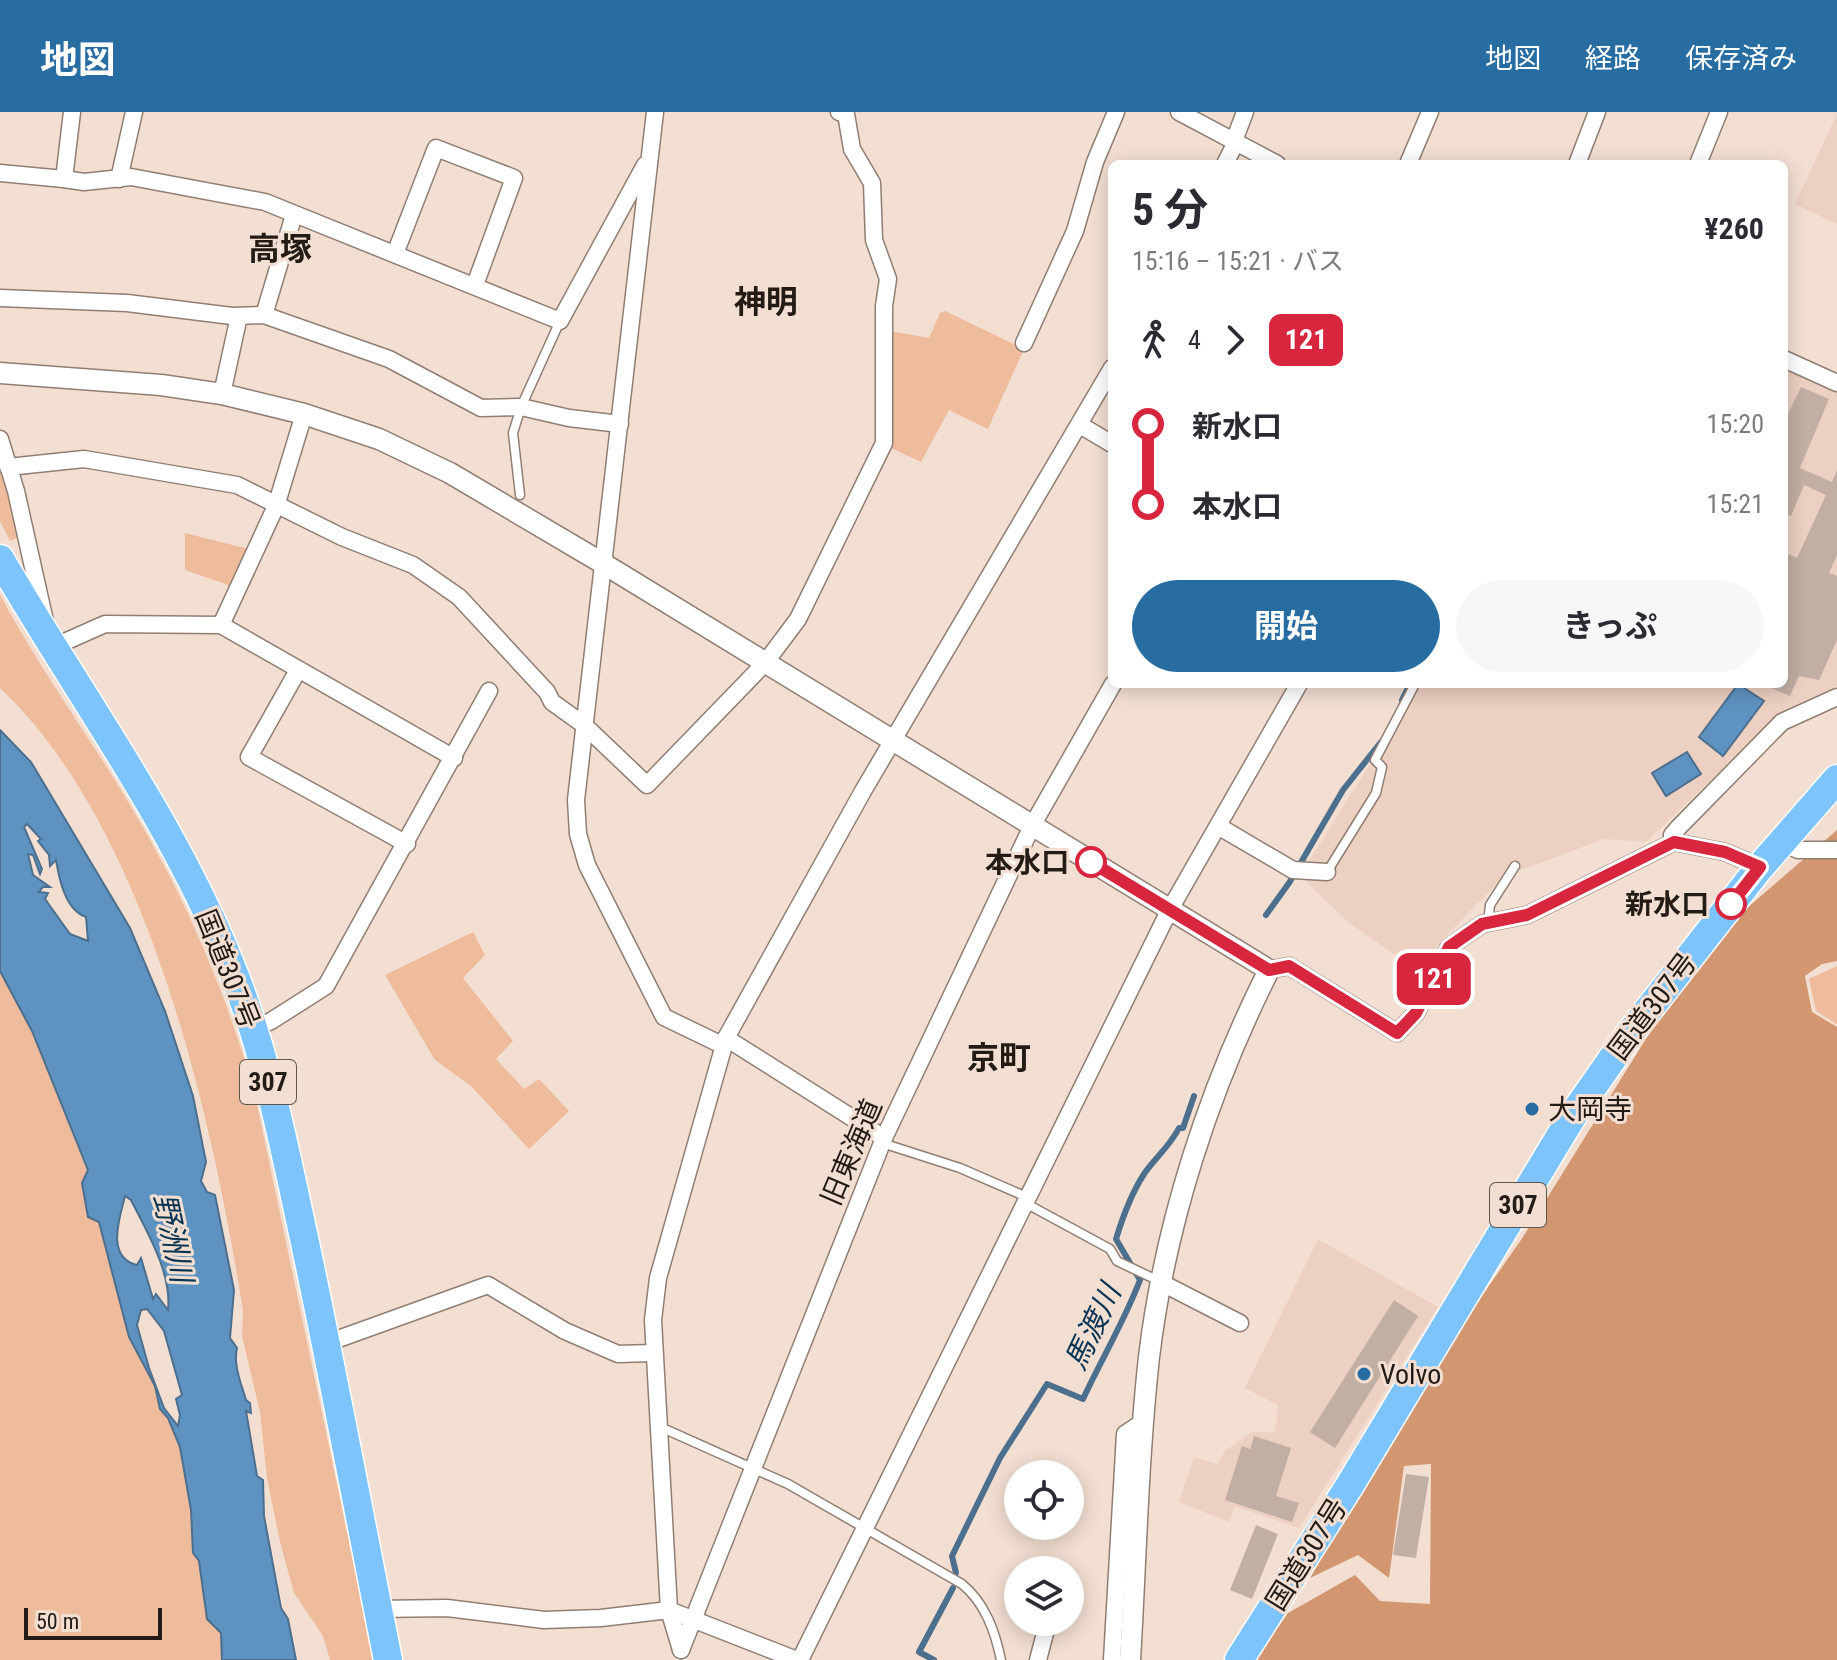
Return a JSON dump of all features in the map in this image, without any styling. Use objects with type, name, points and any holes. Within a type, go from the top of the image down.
[{"type":"highway","name":"国道307号","points":[[0,559],[165,833],[229,961],[255,1028],[283,1138],[327,1343],[388,1660]]},
{"type":"highway","name":"国道307号","points":[[1239,1660],[1350,1485],[1573,1115],[1631,1032],[1760,867],[1837,779]]},
{"type":"street","points":[[64,179],[72,112]]},
{"type":"street","points":[[119,179],[134,112]]},
{"type":"street","points":[[655,112],[576,800],[578,834],[587,865],[664,1017],[725,1042],[882,1140]]},
{"type":"street","points":[[8,467],[84,459],[237,485],[342,537],[398,557],[459,597],[552,702],[584,725],[647,785],[765,663],[806,607],[884,443],[884,306],[888,279],[874,240],[872,183],[852,149],[846,114],[839,112]]},
{"type":"street","points":[[1024,343],[1075,231],[1095,162],[1116,112]]},
{"type":"street","points":[[1179,112],[1270,160]]},
{"type":"street","points":[[1227,160],[1245,112]]},
{"type":"street","points":[[1410,160],[1430,112]]},
{"type":"street","points":[[1579,160],[1597,112]]},
{"type":"street","points":[[1700,160],[1719,112]]},
{"type":"street","points":[[395,254],[436,148],[514,178],[475,285]]},
{"type":"street","points":[[0,173],[64,179],[131,177],[265,202],[560,321],[650,156]]},
{"type":"street","points":[[264,315],[294,215]]},
{"type":"street","points":[[0,298],[139,304],[239,316],[264,315],[389,359],[481,408],[521,407],[569,418],[620,424]]},
{"type":"street","points":[[222,394],[239,316]]},
{"type":"street","points":[[1788,361],[1837,383]]},
{"type":"street","points":[[0,373],[161,385],[222,394],[304,414],[379,439],[450,473],[604,564],[1269,970],[1289,966],[1397,1033],[1416,1013],[1449,947],[1482,924],[1527,915],[1565,899],[1674,842],[1725,852],[1760,867]]},
{"type":"street","points":[[682,1655],[669,1610],[652,1353],[658,1278],[725,1042],[892,742],[1108,375]]},
{"type":"street","points":[[221,625],[276,506],[304,414]]},
{"type":"street","points":[[1080,425],[1108,442]]},
{"type":"street","points":[[0,439],[51,648],[105,624],[221,625],[297,672],[454,758]]},
{"type":"street","points":[[297,672],[249,757],[407,844]]},
{"type":"street","name":"旧東海道","points":[[682,1655],[692,1618],[882,1140],[1032,826],[1111,688]]},
{"type":"street","points":[[378,1609],[447,1608],[544,1620],[601,1618],[669,1610],[798,1660],[1169,911],[1297,688]]},
{"type":"street","points":[[255,1028],[283,1015],[326,986],[489,691]]},
{"type":"street","points":[[1674,842],[1672,835],[1679,827],[1782,722],[1837,697]]},
{"type":"street","points":[[1218,826],[1298,871],[1327,872]]},
{"type":"street","points":[[1781,842],[1798,850],[1837,850]]},
{"type":"street","points":[[1130,1660],[1143,1422],[1162,1283],[1186,1183],[1211,1106],[1269,970]]},
{"type":"street","points":[[1162,1283],[1240,1323]]},
{"type":"street","points":[[327,1343],[488,1285],[565,1331],[618,1354],[652,1353]]},
{"type":"street","points":[[1112,1660],[1125,1434],[1143,1422]]},
{"type":"street","points":[[1038,1660],[1044,1636]]},
{"type":"lane","points":[[520,495],[513,433],[521,407],[560,321]]},
{"type":"lane","points":[[1327,872],[1376,793],[1382,767],[1375,760],[1413,688]]},
{"type":"lane","points":[[1495,922],[1489,914],[1490,905],[1515,866]]},
{"type":"lane","points":[[882,1140],[960,1168],[1028,1201],[1110,1249],[1117,1261],[1162,1283]]},
{"type":"lane","points":[[657,1426],[788,1484],[862,1529],[928,1563],[972,1592],[989,1620],[1001,1660]]},
{"type":"shaded area","points":[[1837,114],[1837,224],[1795,204]]},
{"type":"shaded area","points":[[945,311],[1024,349],[988,429],[949,410],[921,462],[891,448],[890,331],[929,338],[940,313]]},
{"type":"shaded area","points":[[1788,369],[1837,390],[1837,686],[1784,710],[1646,842],[1604,839],[1505,876],[1438,944],[1422,974],[1348,922],[1300,875],[1383,744],[1413,688],[1788,688]]},
{"type":"shaded area","points":[[0,454],[22,536],[10,541],[0,521]]},
{"type":"shaded area","points":[[185,533],[249,549],[231,586],[185,570]]},
{"type":"shaded area","points":[[0,595],[137,816],[171,878],[199,937],[234,1027],[254,1090],[374,1660],[330,1660],[323,1636],[294,1593],[267,1478],[260,1412],[242,1336],[243,1311],[230,1234],[192,1065],[165,978],[134,895],[96,817],[52,747],[0,688]]},
{"type":"shaded area","points":[[1837,830],[1837,961],[1822,964],[1805,976],[1812,1012],[1837,1027],[1837,1660],[1254,1660],[1288,1613],[1355,1575],[1380,1601],[1430,1604],[1431,1464],[1404,1466],[1389,1578],[1358,1555],[1310,1578],[1429,1372],[1523,1237],[1665,1008],[1746,909]]},
{"type":"shaded area","points":[[473,932],[485,955],[463,978],[513,1041],[496,1059],[524,1089],[539,1079],[569,1111],[529,1149],[472,1087],[435,1060],[385,975]]},
{"type":"shaded area","points":[[1837,966],[1836,1024],[1816,1011],[1809,979]]},
{"type":"shaded area","points":[[0,971],[32,1031],[88,1170],[82,1183],[99,1221],[129,1337],[155,1386],[160,1409],[168,1418],[180,1447],[191,1510],[193,1553],[199,1561],[207,1619],[221,1633],[222,1660],[0,1660]]},
{"type":"shaded area","points":[[1318,1239],[1438,1307],[1299,1528],[1234,1506],[1229,1522],[1179,1502],[1194,1457],[1218,1464],[1225,1451],[1252,1432],[1275,1432],[1278,1405],[1245,1388]]},
{"type":"water","points":[[1735,688],[1744,688],[1764,701],[1723,756],[1699,737]]},
{"type":"water","name":"野洲川","points":[[0,730],[31,762],[130,928],[165,1011],[193,1096],[206,1162],[201,1181],[207,1192],[215,1195],[234,1290],[230,1338],[237,1348],[238,1374],[246,1400],[250,1403],[251,1413],[246,1411],[257,1476],[263,1480],[264,1516],[281,1608],[288,1619],[296,1660],[222,1660],[221,1633],[207,1619],[199,1561],[193,1553],[191,1510],[180,1447],[168,1418],[160,1409],[155,1386],[129,1337],[99,1222],[88,1217],[82,1183],[88,1170],[32,1031],[0,971]],"holes":[[[27,824],[41,839],[38,841],[49,855],[50,866],[56,860],[68,901],[86,917],[88,941],[70,934],[45,899],[48,893],[39,892],[43,887],[50,887],[33,875],[28,854],[33,855],[40,874],[42,869],[24,827]],[[125,1196],[131,1200],[157,1253],[166,1282],[168,1310],[156,1294],[153,1299],[141,1258],[137,1265],[121,1254],[118,1225]],[[147,1309],[164,1331],[182,1395],[176,1399],[180,1415],[178,1426],[164,1408],[149,1368],[137,1325],[141,1310]]]},
{"type":"water","points":[[1687,752],[1701,774],[1666,796],[1652,773]]},
{"type":"building","points":[[1801,387],[1829,399],[1800,468],[1832,482],[1837,470],[1837,555],[1829,573],[1837,576],[1837,640],[1819,680],[1799,676],[1790,696],[1771,688],[1788,688],[1788,554],[1797,558],[1826,495],[1804,485],[1791,516],[1788,515],[1788,414]]},
{"type":"building","name":"Volvo","points":[[1394,1300],[1418,1316],[1335,1448],[1310,1432]]},
{"type":"building","points":[[1254,1436],[1291,1448],[1276,1496],[1299,1503],[1292,1522],[1225,1500],[1242,1446],[1250,1449]]},
{"type":"building","points":[[1406,1474],[1429,1477],[1416,1558],[1393,1555]]},
{"type":"building","points":[[1256,1525],[1278,1534],[1252,1599],[1230,1590]]},
{"type":"waterway","name":"馬渡川","points":[[1402,700],[1408,688]]},
{"type":"waterway","name":"馬渡川","points":[[1266,915],[1289,883],[1343,790],[1381,742]]},
{"type":"waterway","name":"馬渡川","points":[[956,1573],[952,1556],[1000,1458],[1047,1384],[1083,1399],[1120,1325],[1140,1280],[1116,1239],[1131,1197],[1144,1174],[1179,1128],[1183,1128],[1194,1096]]},
{"type":"waterway","name":"馬渡川","points":[[934,1660],[919,1652],[953,1588]]},
{"type":"bus line","name":"121","points":[[1091,862],[1269,970],[1289,966],[1397,1033],[1416,1013],[1441,959],[1461,937],[1482,924],[1527,915],[1565,899],[1674,842],[1725,852],[1760,867],[1731,904]]},
{"type":"place","name":"本水口","points":[[1091,862]]},
{"type":"place","name":"新水口","points":[[1731,904]]},
{"type":"place","name":"大岡寺","points":[[1532,1109]]},
{"type":"place","name":"Volvo","points":[[1364,1374]]},
{"type":"district","name":"高塚","points":[[280,249]]},
{"type":"district","name":"神明","points":[[766,302]]},
{"type":"district","name":"京町","points":[[999,1058]]}]
